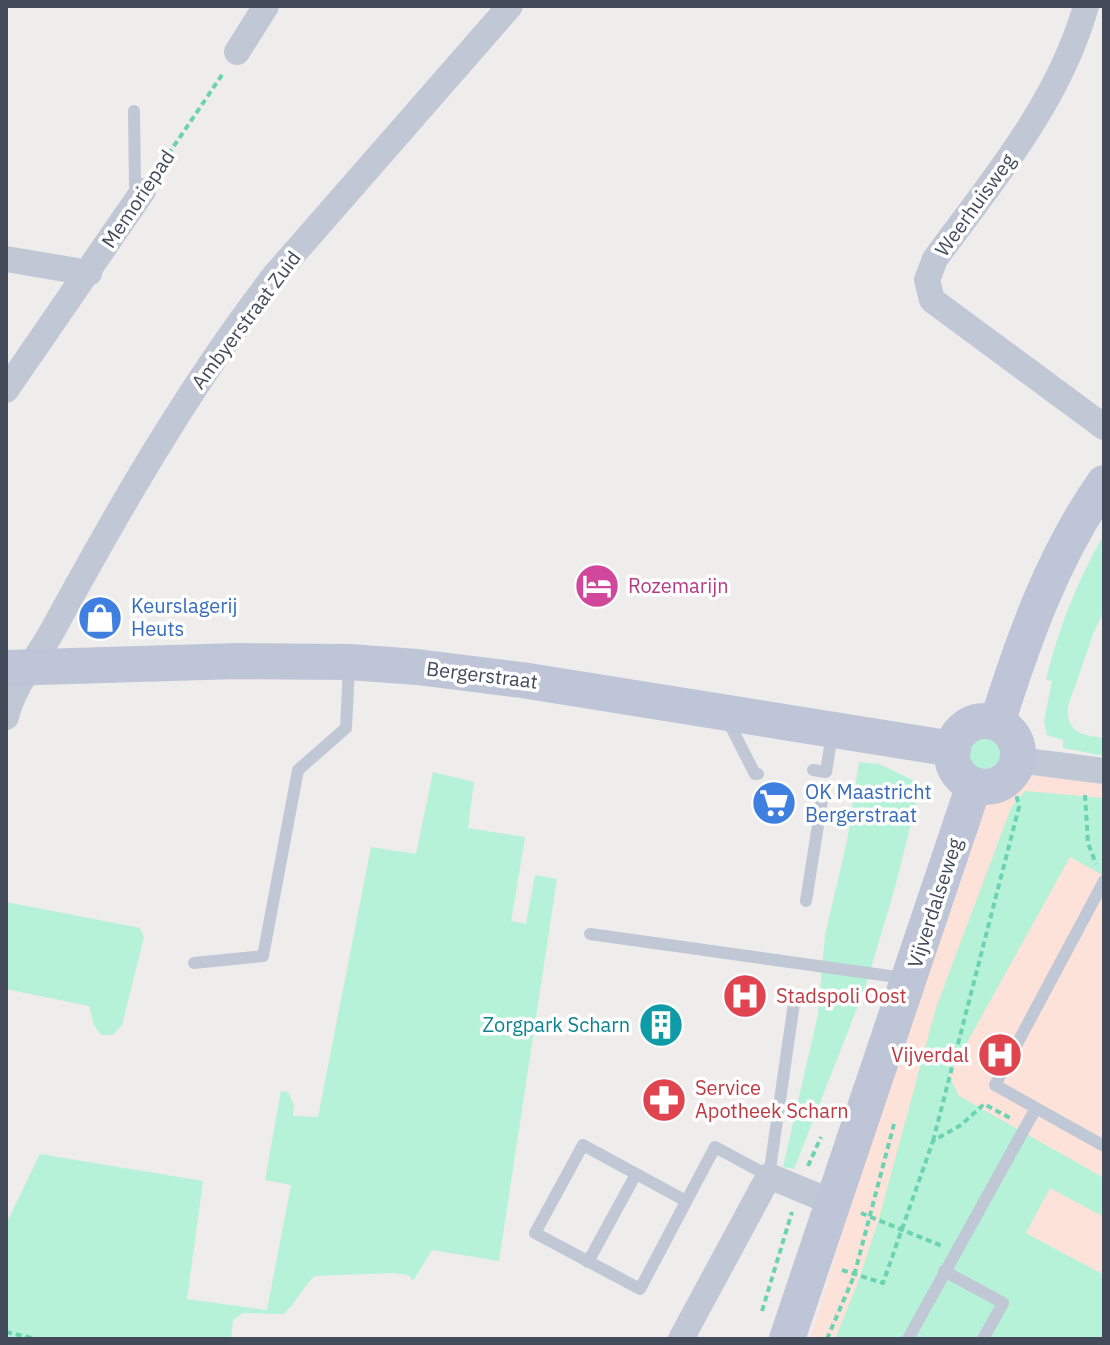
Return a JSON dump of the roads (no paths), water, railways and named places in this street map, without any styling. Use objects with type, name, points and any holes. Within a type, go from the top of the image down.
[{"type":"main road","points":[[997,723],[1049,578],[1074,528],[1104,483]]},
{"type":"main road","name":"Bergerstraat","points":[[18,667],[238,661],[349,662],[454,671],[953,749]]},
{"type":"main road","points":[[982,721],[997,723],[1014,738],[1018,748],[1015,767],[995,785],[974,785],[958,772],[953,749],[958,736],[968,726],[982,721]]},
{"type":"main road","name":"Vijverdalseweg","points":[[787,1339],[974,785]]},
{"type":"street","points":[[237,52],[266,6]]},
{"type":"street","name":"Ambyerstraat Zuid","points":[[6,717],[18,667],[248,310],[510,6]]},
{"type":"street","name":"Weerhuisweg","points":[[1086,6],[1069,54],[1033,123],[935,259],[927,280],[932,300],[1104,427]]},
{"type":"street","name":"Memoriepad","points":[[6,390],[143,191]]},
{"type":"street","points":[[6,259],[89,273]]},
{"type":"street","points":[[1015,767],[1095,770]]},
{"type":"street","points":[[681,1339],[769,1176],[834,1203]]},
{"type":"lane","points":[[134,111],[135,186],[143,191]]},
{"type":"lane","points":[[194,963],[263,956],[298,770],[346,728],[349,662]]},
{"type":"lane","points":[[723,711],[746,758],[758,774]]},
{"type":"lane","points":[[806,901],[833,728]]},
{"type":"lane","points":[[746,758],[761,760]]},
{"type":"lane","points":[[813,770],[826,772]]},
{"type":"lane","points":[[810,784],[824,787]]},
{"type":"lane","points":[[1104,881],[1099,901],[995,1085],[1104,1146]]},
{"type":"lane","points":[[590,934],[910,979]]},
{"type":"lane","points":[[686,1201],[583,1145],[535,1233],[640,1289],[715,1147],[769,1176],[795,996]]},
{"type":"lane","points":[[908,1339],[1036,1108]]},
{"type":"lane","points":[[588,1262],[636,1174]]},
{"type":"lane","points":[[944,1271],[1003,1303],[983,1339]]},
{"type":"place","name":"Rozemarijn","points":[[597,586]]},
{"type":"place","name":"Keurslagerij Heuts","points":[[100,618]]},
{"type":"place","name":"OK Maastricht Bergerstraat","points":[[774,803]]},
{"type":"place","name":"Stadspoli Oost","points":[[745,996]]},
{"type":"place","name":"Zorgpark Scharn","points":[[661,1025]]},
{"type":"place","name":"Vijverdal","points":[[1000,1055]]},
{"type":"place","name":"Service Apotheek Scharn","points":[[664,1100]]}]
